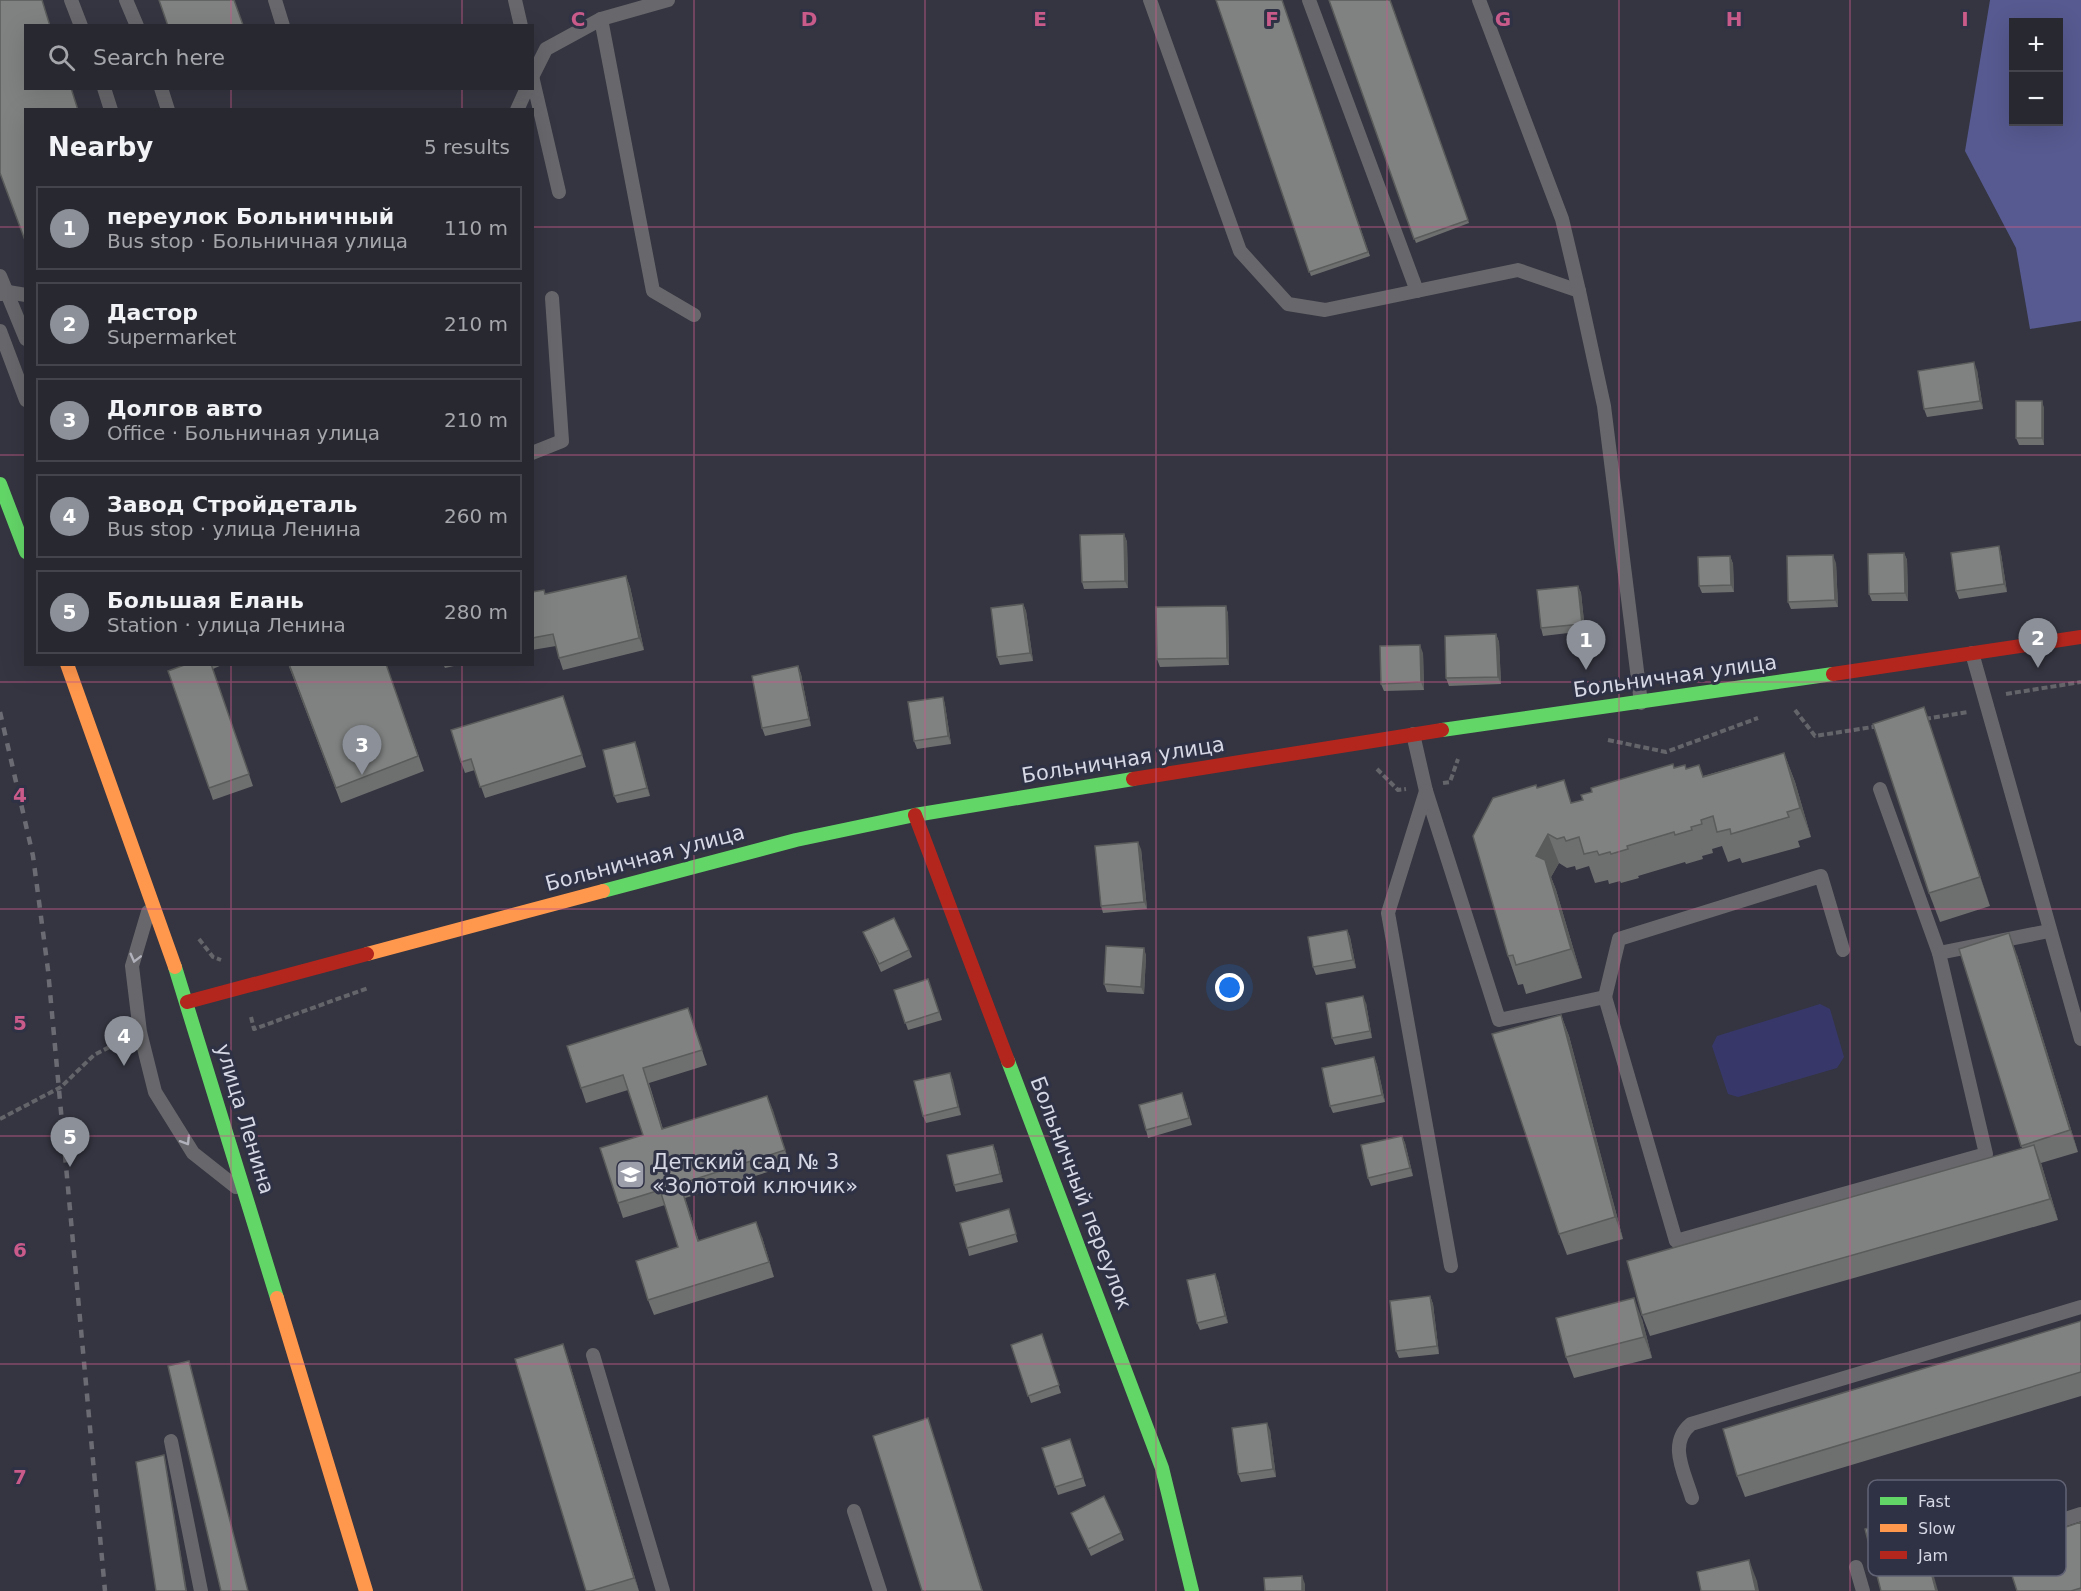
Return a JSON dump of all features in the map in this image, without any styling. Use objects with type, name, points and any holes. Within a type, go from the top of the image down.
[{"type":"street","points":[[0,484],[24,547]]},
{"type":"street","name":"Больничная улица","points":[[188,1002],[796,840],[915,815],[1413,734],[1641,703],[2081,637]]},
{"type":"street","name":"улица Ленина","points":[[68,666],[188,1002],[366,1591]]},
{"type":"street","name":"Больничный переулок","points":[[915,815],[1162,1468],[1192,1591]]},
{"type":"lane","points":[[71,0],[80,24]]},
{"type":"lane","points":[[126,0],[136,24]]},
{"type":"lane","points":[[274,0],[282,24]]},
{"type":"lane","points":[[515,0],[521,24]]},
{"type":"lane","points":[[534,74],[546,49],[601,20],[638,4],[668,0]]},
{"type":"lane","points":[[1150,0],[1240,252],[1288,304],[1325,310],[1518,270],[1579,291]]},
{"type":"lane","points":[[1309,0],[1417,291]]},
{"type":"lane","points":[[1479,0],[1562,219],[1579,291],[1604,406],[1641,703]]},
{"type":"lane","points":[[601,20],[653,291],[694,315]]},
{"type":"lane","points":[[534,80],[559,192]]},
{"type":"lane","points":[[105,90],[110,108]]},
{"type":"lane","points":[[162,90],[167,108]]},
{"type":"lane","points":[[518,108],[526,90]]},
{"type":"lane","points":[[0,276],[4,294],[24,335]]},
{"type":"lane","points":[[4,294],[24,295]]},
{"type":"lane","points":[[534,452],[562,441],[552,298]]},
{"type":"lane","points":[[0,332],[24,395]]},
{"type":"lane","points":[[1972,653],[2081,1039]]},
{"type":"lane","points":[[1413,734],[1425,789],[1499,1020],[1605,997]]},
{"type":"lane","points":[[1425,789],[1388,913],[1451,1266]]},
{"type":"lane","points":[[1843,950],[1821,876],[1619,939],[1605,997],[1676,1241],[1986,1154],[1939,953],[1880,789]]},
{"type":"lane","points":[[151,901],[132,966],[140,1032],[155,1092],[193,1153],[246,1195]]},
{"type":"lane","points":[[1939,953],[2049,931]]},
{"type":"lane","points":[[1692,1498],[1678,1450],[1680,1437],[1691,1424],[2081,1307]]},
{"type":"lane","points":[[593,1356],[663,1591]]},
{"type":"lane","points":[[171,1441],[201,1591]]},
{"type":"lane","points":[[854,1511],[880,1591]]},
{"type":"lane","points":[[2066,1519],[2081,1514]]},
{"type":"lane","points":[[1856,1567],[1863,1591]]},
{"type":"path","points":[[1372,764],[1398,790],[1425,789],[1450,782],[1461,751]]},
{"type":"path","points":[[243,988],[254,1029],[378,984]]},
{"type":"path","points":[[0,1119],[61,1088],[94,1055],[140,1032]]},
{"type":"shaded area","points":[[1990,0],[2081,0],[2081,321],[2030,329],[2016,248],[1965,151]]},
{"type":"shaded area","points":[[1820,1004],[1830,1009],[1844,1057],[1837,1068],[1738,1097],[1728,1094],[1712,1046],[1717,1036]]},
{"type":"building","points":[[0,0],[42,0],[49,24],[24,24],[24,90],[72,90],[77,108],[24,108],[24,238],[0,173]]},
{"type":"building","points":[[159,0],[234,0],[243,24],[167,24]]},
{"type":"building","points":[[1216,0],[1282,0],[1368,252],[1309,272]]},
{"type":"building","points":[[1329,0],[1390,0],[1468,220],[1414,239]]},
{"type":"building","points":[[1974,362],[1980,401],[1924,409],[1918,371]]},
{"type":"building","points":[[2016,401],[2042,401],[2042,438],[2016,438]]},
{"type":"building","points":[[1124,534],[1125,581],[1082,582],[1080,535]]},
{"type":"building","points":[[1999,546],[2004,584],[1956,591],[1951,553]]},
{"type":"building","points":[[1904,553],[1905,593],[1869,594],[1868,554]]},
{"type":"building","points":[[1833,555],[1835,600],[1788,602],[1787,556]]},
{"type":"building","points":[[1730,556],[1731,585],[1699,586],[1698,557]]},
{"type":"building","points":[[626,576],[639,638],[559,658],[553,634],[534,638],[534,592],[544,590],[545,594]]},
{"type":"building","points":[[1578,586],[1582,624],[1541,628],[1537,590]]},
{"type":"building","points":[[1023,604],[1030,653],[997,657],[991,608]]},
{"type":"building","points":[[1226,606],[1227,658],[1157,659],[1156,607]]},
{"type":"building","points":[[1496,634],[1498,677],[1446,678],[1445,636]]},
{"type":"building","points":[[1420,645],[1421,682],[1381,684],[1380,646]]},
{"type":"building","points":[[182,666],[212,666],[249,774],[209,788],[168,671]]},
{"type":"building","points":[[290,666],[387,666],[418,756],[336,788]]},
{"type":"building","points":[[798,666],[809,719],[762,728],[752,676]]},
{"type":"building","points":[[563,696],[582,755],[480,787],[471,759],[461,762],[451,730]]},
{"type":"building","points":[[943,697],[948,736],[914,741],[908,702]]},
{"type":"building","points":[[1924,707],[1980,877],[1929,893],[1873,724]]},
{"type":"building","points":[[635,742],[647,788],[614,796],[603,750]]},
{"type":"building","points":[[1784,753],[1800,808],[1787,812],[1789,817],[1731,834],[1730,829],[1717,832],[1713,816],[1701,820],[1702,824],[1691,827],[1692,830],[1675,835],[1674,832],[1627,846],[1628,849],[1599,855],[1597,851],[1584,854],[1579,837],[1566,841],[1564,837],[1557,839],[1548,834],[1536,856],[1545,860],[1571,949],[1516,965],[1513,955],[1508,956],[1473,836],[1493,798],[1536,785],[1537,788],[1564,780],[1571,803],[1583,800],[1581,795],[1592,792],[1591,788],[1673,764],[1674,768],[1685,765],[1686,769],[1699,765],[1703,777]]},
{"type":"building","points":[[1138,842],[1144,902],[1101,906],[1095,846]]},
{"type":"building","points":[[894,918],[909,950],[879,964],[863,932]]},
{"type":"building","points":[[1347,930],[1353,960],[1313,967],[1308,937]]},
{"type":"building","points":[[2009,933],[2070,1130],[2021,1146],[1959,949]]},
{"type":"building","points":[[1106,946],[1144,948],[1141,987],[1104,984]]},
{"type":"building","points":[[928,979],[939,1012],[905,1023],[894,990]]},
{"type":"building","points":[[1363,996],[1370,1031],[1332,1038],[1326,1003]]},
{"type":"building","points":[[688,1008],[702,1050],[643,1068],[662,1129],[767,1096],[785,1150],[680,1184],[698,1241],[756,1222],[769,1262],[648,1300],[636,1261],[678,1247],[660,1190],[618,1203],[600,1148],[643,1135],[623,1075],[581,1088],[567,1046]]},
{"type":"building","points":[[1561,1015],[1615,1217],[1559,1234],[1492,1034]]},
{"type":"building","points":[[1374,1057],[1382,1095],[1330,1106],[1322,1068]]},
{"type":"building","points":[[950,1073],[958,1107],[923,1116],[914,1081]]},
{"type":"building","points":[[1182,1093],[1189,1118],[1146,1130],[1139,1105]]},
{"type":"building","points":[[1402,1136],[1410,1168],[1368,1178],[1361,1145]]},
{"type":"building","points":[[993,1145],[1000,1174],[954,1185],[947,1155]]},
{"type":"building","points":[[2034,1145],[2050,1199],[1642,1315],[1627,1261]]},
{"type":"building","points":[[1009,1209],[1016,1234],[967,1248],[960,1223]]},
{"type":"building","points":[[1215,1274],[1225,1316],[1197,1323],[1187,1280]]},
{"type":"building","points":[[1430,1296],[1437,1346],[1396,1351],[1390,1301]]},
{"type":"building","points":[[1634,1298],[1644,1337],[1566,1357],[1556,1318]]},
{"type":"building","points":[[2081,1321],[2081,1372],[1737,1476],[1723,1429]]},
{"type":"building","points":[[1042,1334],[1059,1385],[1028,1396],[1011,1345]]},
{"type":"building","points":[[563,1344],[634,1578],[591,1591],[586,1591],[515,1359]]},
{"type":"building","points":[[189,1361],[248,1591],[221,1591],[168,1366]]},
{"type":"building","points":[[928,1418],[982,1591],[922,1591],[873,1436]]},
{"type":"building","points":[[1267,1423],[1273,1469],[1238,1474],[1232,1428]]},
{"type":"building","points":[[1070,1439],[1083,1478],[1055,1487],[1042,1448]]},
{"type":"building","points":[[164,1455],[186,1591],[156,1591],[136,1462]]},
{"type":"building","points":[[1104,1496],[1121,1533],[1088,1549],[1071,1513]]},
{"type":"building","points":[[2081,1522],[2081,1588],[2071,1591],[2017,1591],[2012,1576],[2066,1576],[2066,1527]]},
{"type":"building","points":[[1749,1560],[1756,1591],[1701,1591],[1697,1572]]},
{"type":"building","points":[[1302,1576],[1302,1591],[1265,1591],[1264,1578]]},
{"type":"building","points":[[1877,1576],[1932,1576],[1936,1591],[1881,1591]]},
{"type":"railway","points":[[0,712],[33,856],[48,970],[105,1591]]},
{"type":"traffic: fast","points":[[0,484],[24,547]]},
{"type":"traffic: fast","points":[[1442,730],[1833,674]]},
{"type":"traffic: fast","points":[[603,891],[796,840],[915,815],[1133,779]]},
{"type":"traffic: fast","points":[[175,967],[277,1298]]},
{"type":"traffic: fast","points":[[1008,1061],[1162,1468],[1192,1591]]},
{"type":"traffic: slow","points":[[68,666],[175,967]]},
{"type":"traffic: slow","points":[[367,954],[603,891]]},
{"type":"traffic: slow","points":[[277,1298],[366,1591]]},
{"type":"traffic: jam","points":[[1833,674],[2081,637]]},
{"type":"traffic: jam","points":[[1133,779],[1442,730]]},
{"type":"traffic: jam","points":[[915,815],[1008,1061]]},
{"type":"traffic: jam","points":[[187,1002],[367,954]]},
{"type":"place","name":"Дастор","points":[[2038,668]]},
{"type":"place","name":"переулок Больничный","points":[[1586,670]]},
{"type":"place","name":"Долгов авто","points":[[362,775]]},
{"type":"place","name":"Завод Стройдеталь","points":[[124,1066]]},
{"type":"place","name":"Большая Елань","points":[[70,1167]]},
{"type":"place","name":"Детский сад № 3 «Золотой ключик»","points":[[631,1174]]}]
